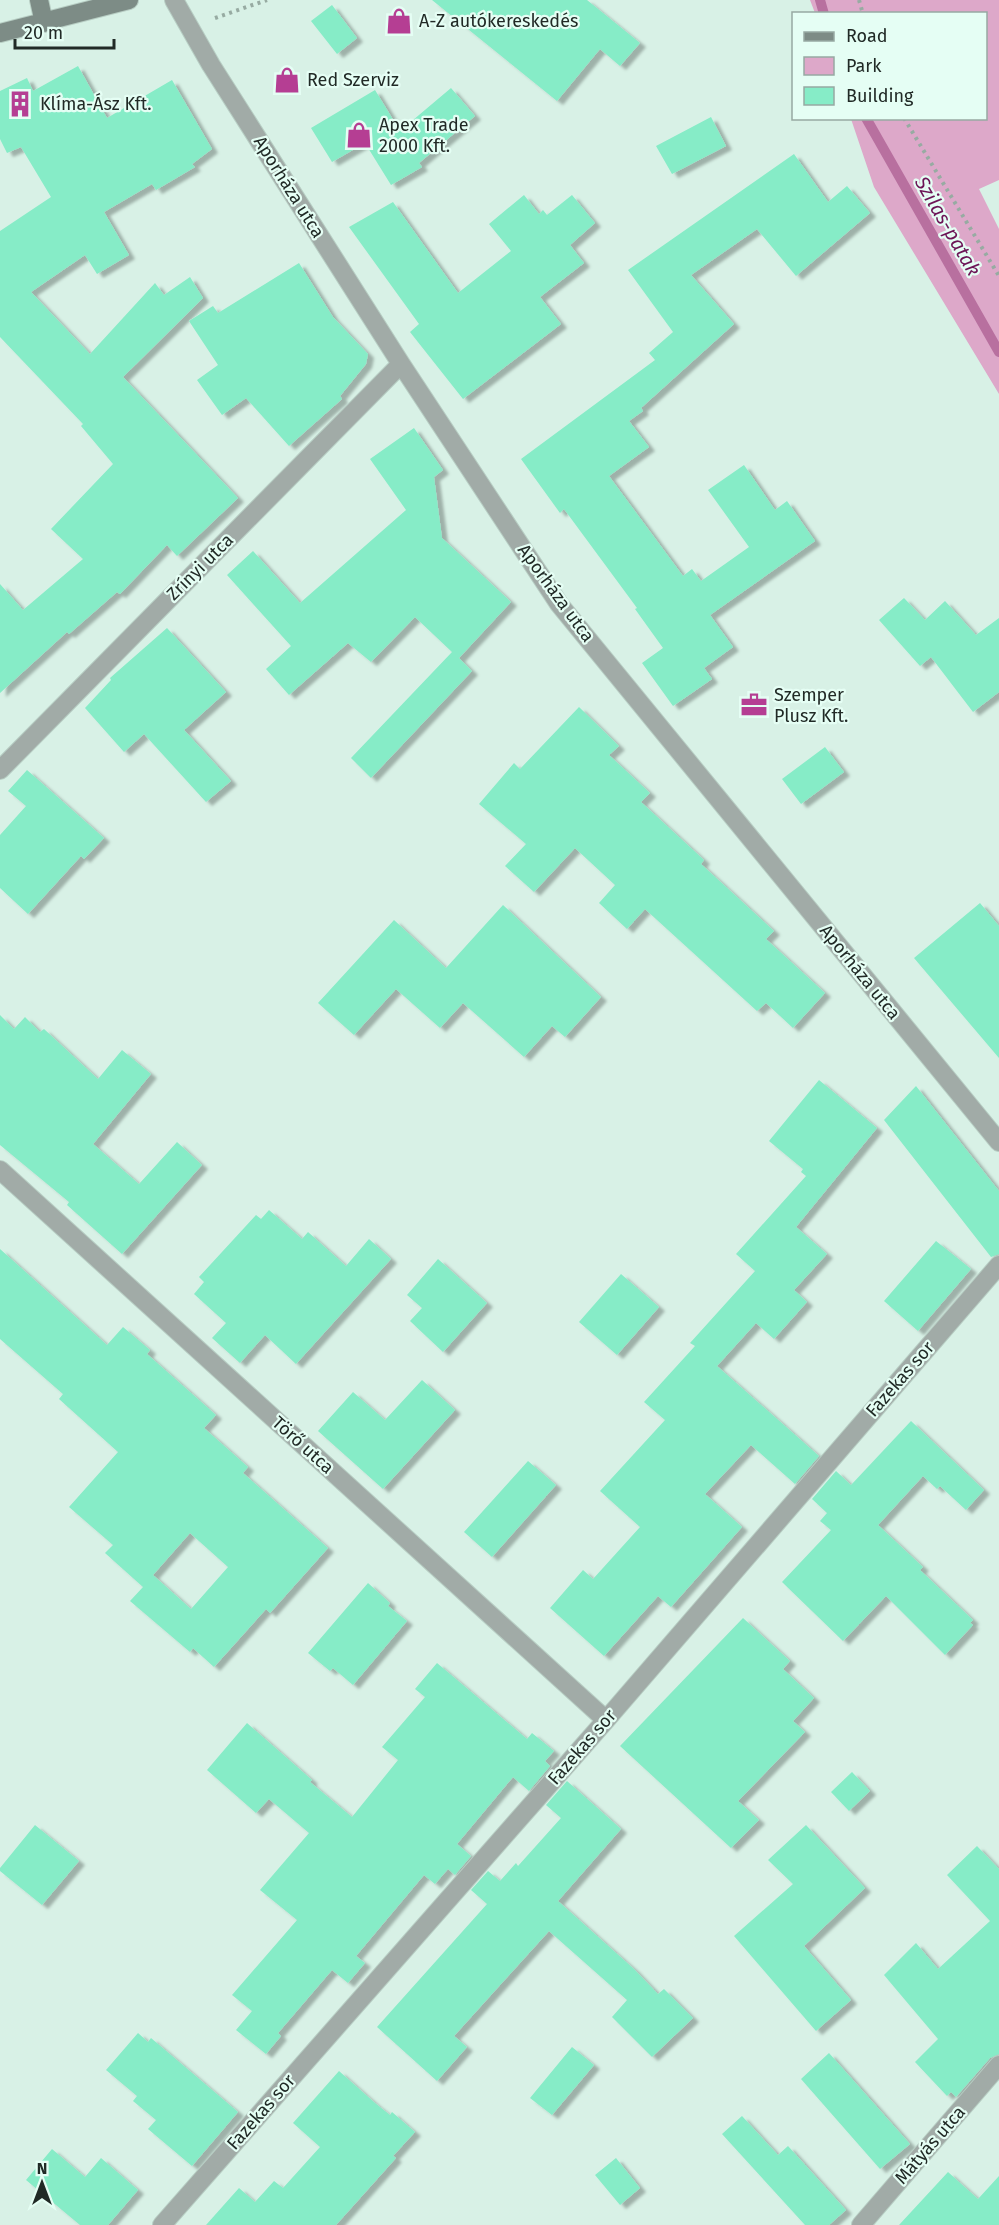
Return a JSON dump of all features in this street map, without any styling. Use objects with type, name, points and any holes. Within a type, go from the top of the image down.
[{"type":"main road","points":[[39,0],[44,23]]},
{"type":"main road","points":[[0,33],[129,0]]},
{"type":"street","name":"Aporháza utca","points":[[174,0],[211,65],[400,364],[559,604],[999,1142]]},
{"type":"street","name":"Zrínyi utca","points":[[0,770],[400,364]]},
{"type":"street","name":"Törő utca","points":[[0,1170],[606,1720]]},
{"type":"street","name":"Fazekas sor","points":[[162,2225],[606,1720],[999,1265]]},
{"type":"street","name":"Mátyás utca","points":[[861,2225],[999,2065]]},
{"type":"path","points":[[208,14],[216,19],[267,0]]},
{"type":"path","points":[[905,120],[999,276]]},
{"type":"green space","points":[[810,0],[999,0],[999,180],[979,189],[999,229],[999,394],[874,187],[851,120],[987,120],[987,12],[815,12]]},
{"type":"building","points":[[432,0],[587,0],[640,43],[620,66],[600,49],[557,101]]},
{"type":"building","points":[[332,5],[357,38],[337,54],[311,21]]},
{"type":"building","points":[[78,66],[107,118],[172,80],[212,149],[192,164],[195,167],[156,190],[152,184],[104,212],[129,255],[97,274],[85,255],[31,292],[90,354],[155,283],[164,295],[190,277],[203,298],[123,377],[238,498],[177,556],[167,545],[120,594],[117,592],[69,634],[67,632],[0,693],[0,584],[23,610],[83,559],[51,529],[113,464],[81,426],[83,424],[0,337],[0,231],[51,197],[21,147],[7,153],[0,139],[0,91],[27,78],[33,91]]},
{"type":"building","name":"Apex Trade 2000 Kft.","points":[[451,88],[475,116],[419,163],[422,167],[391,185],[365,143],[332,162],[311,128],[375,90],[400,131]]},
{"type":"building","points":[[711,117],[726,146],[672,174],[656,146]]},
{"type":"building","points":[[794,154],[828,202],[847,186],[870,213],[796,276],[757,229],[691,275],[734,324],[641,408],[643,411],[629,421],[649,447],[609,476],[683,576],[692,569],[701,581],[749,547],[708,490],[744,465],[775,510],[787,501],[815,541],[710,615],[733,647],[704,668],[712,679],[673,706],[642,663],[663,648],[635,609],[637,608],[564,509],[560,513],[521,459],[655,360],[649,353],[673,332],[628,270]]},
{"type":"building","points":[[524,195],[539,214],[543,210],[547,215],[572,195],[595,223],[570,245],[584,263],[540,297],[561,324],[463,399],[410,332],[419,324],[349,227],[393,202],[458,293],[511,251],[489,224]]},
{"type":"building","points":[[299,263],[333,317],[368,354],[366,364],[340,396],[342,399],[289,446],[246,398],[222,415],[197,380],[218,365],[189,321],[213,306],[218,313]]},
{"type":"building","points":[[414,428],[443,470],[434,477],[442,538],[511,602],[459,658],[472,671],[371,778],[351,758],[452,652],[415,617],[371,662],[348,643],[289,695],[266,669],[291,646],[227,575],[253,551],[300,603],[406,510],[370,459]]},
{"type":"building","points":[[904,598],[925,620],[945,601],[976,635],[999,618],[999,692],[973,712],[931,657],[920,666],[879,620]]},
{"type":"building","points":[[167,628],[226,692],[184,730],[231,781],[206,802],[144,734],[124,752],[85,708],[111,680],[110,678]]},
{"type":"building","points":[[579,707],[619,746],[609,755],[650,793],[641,802],[704,860],[701,864],[774,931],[766,939],[825,993],[793,1028],[766,1003],[757,1011],[645,909],[627,929],[599,903],[615,885],[575,848],[534,892],[505,866],[526,844],[479,804],[514,763],[520,769]]},
{"type":"building","points":[[825,747],[844,772],[801,804],[782,779]]},
{"type":"building","points":[[27,770],[104,838],[84,859],[81,856],[28,914],[0,888],[0,835],[26,806],[8,791]]},
{"type":"building","points":[[980,903],[999,926],[999,1058],[914,958]]},
{"type":"building","points":[[503,905],[601,997],[565,1037],[552,1026],[524,1057],[463,1003],[440,1028],[396,989],[354,1035],[318,1003],[394,920],[446,968]]},
{"type":"building","points":[[0,1015],[14,1029],[25,1017],[40,1032],[44,1029],[98,1079],[122,1050],[151,1074],[93,1144],[139,1184],[177,1142],[202,1165],[122,1254],[67,1205],[69,1202],[0,1145]]},
{"type":"building","points":[[819,1080],[877,1128],[796,1227],[827,1254],[794,1290],[807,1302],[774,1339],[756,1323],[717,1366],[819,1456],[795,1484],[751,1445],[705,1494],[742,1527],[671,1607],[658,1596],[604,1656],[550,1608],[583,1570],[593,1579],[640,1527],[600,1491],[665,1420],[644,1402],[695,1346],[690,1343],[755,1271],[736,1254],[806,1176],[801,1172],[803,1169],[769,1141]]},
{"type":"building","points":[[916,1086],[999,1191],[999,1254],[991,1257],[884,1120]]},
{"type":"building","points":[[269,1210],[302,1239],[308,1232],[346,1266],[369,1239],[391,1259],[296,1364],[265,1335],[240,1363],[212,1338],[226,1323],[194,1294],[204,1282],[199,1277],[256,1215],[261,1219]]},
{"type":"building","points":[[936,1241],[971,1269],[918,1331],[884,1301]]},
{"type":"building","points":[[0,1249],[107,1345],[123,1327],[150,1350],[147,1354],[216,1415],[204,1428],[248,1467],[243,1473],[328,1548],[270,1613],[266,1609],[214,1667],[193,1648],[190,1652],[130,1601],[143,1587],[105,1553],[113,1545],[69,1507],[118,1452],[59,1399],[63,1394],[0,1339]],"holes":[[[190,1533],[228,1567],[191,1609],[153,1575]]]},
{"type":"building","points":[[438,1259],[487,1303],[443,1352],[410,1321],[422,1308],[407,1295]]},
{"type":"building","points":[[621,1274],[659,1307],[617,1355],[579,1322]]},
{"type":"building","points":[[422,1380],[455,1410],[383,1489],[318,1431],[353,1392],[385,1420]]},
{"type":"building","points":[[911,1421],[984,1490],[966,1510],[940,1486],[937,1489],[923,1476],[878,1525],[923,1567],[920,1570],[973,1620],[970,1623],[973,1625],[945,1655],[886,1596],[843,1641],[782,1582],[831,1530],[820,1521],[827,1513],[812,1499],[836,1471],[851,1485]]},
{"type":"building","points":[[528,1461],[556,1485],[492,1557],[464,1532]]},
{"type":"building","points":[[368,1583],[390,1603],[388,1606],[407,1621],[353,1685],[333,1668],[330,1671],[308,1653]]},
{"type":"building","points":[[743,1618],[790,1661],[783,1669],[814,1698],[793,1721],[805,1732],[738,1801],[759,1820],[731,1848],[620,1746]]},
{"type":"building","points":[[437,1663],[527,1739],[532,1733],[554,1751],[545,1761],[550,1766],[529,1791],[513,1777],[457,1844],[471,1856],[455,1875],[448,1869],[435,1884],[424,1875],[356,1956],[365,1963],[348,1983],[332,1970],[278,2033],[281,2036],[266,2054],[236,2030],[252,2011],[232,1995],[297,1920],[260,1890],[309,1833],[269,1799],[256,1813],[207,1770],[247,1723],[312,1780],[310,1782],[352,1817],[398,1760],[382,1747],[425,1697],[415,1689]]},
{"type":"building","points":[[852,1772],[870,1791],[849,1811],[831,1792]]},
{"type":"building","points":[[567,1781],[621,1829],[558,1901],[634,1969],[658,1994],[664,1989],[693,2018],[652,2057],[612,2017],[627,2000],[549,1931],[454,2036],[467,2047],[437,2081],[377,2027],[487,1904],[471,1890],[488,1871],[500,1881],[516,1863],[518,1866],[561,1818],[546,1805]]},
{"type":"building","points":[[35,1825],[79,1861],[42,1905],[0,1871],[0,1868]]},
{"type":"building","points":[[806,1825],[865,1888],[804,1946],[851,2000],[816,2031],[734,1936],[793,1884],[768,1860]]},
{"type":"building","points":[[977,1846],[999,1869],[999,2054],[990,2058],[956,2097],[951,2092],[947,2096],[915,2062],[938,2039],[884,1975],[916,1943],[938,1969],[990,1921],[947,1875]]},
{"type":"building","points":[[138,2033],[148,2042],[151,2038],[238,2112],[192,2166],[148,2129],[156,2120],[133,2101],[137,2096],[106,2070]]},
{"type":"building","points":[[572,2047],[594,2065],[552,2115],[530,2098]]},
{"type":"building","points":[[829,2053],[910,2144],[880,2169],[801,2079]]},
{"type":"building","points":[[339,2071],[375,2103],[390,2115],[392,2112],[415,2132],[393,2156],[396,2158],[336,2225],[206,2225],[239,2188],[255,2202],[274,2181],[283,2188],[320,2147],[293,2123]]},
{"type":"building","points":[[742,2116],[778,2155],[788,2146],[846,2210],[829,2225],[805,2225],[722,2134]]},
{"type":"building","points":[[52,2149],[85,2177],[101,2158],[138,2190],[108,2225],[80,2225],[26,2180]]},
{"type":"building","points":[[616,2158],[640,2188],[620,2205],[595,2175]]},
{"type":"building","points":[[948,2172],[978,2199],[999,2176],[999,2225],[899,2225]]},
{"type":"waterway","name":"Szilas-patak","points":[[820,0],[823,12]]},
{"type":"waterway","name":"Szilas-patak","points":[[867,120],[999,352]]},
{"type":"place","name":"A-Z autókereskedés","points":[[399,21]]},
{"type":"place","name":"Red Szerviz","points":[[287,80]]},
{"type":"place","name":"Klíma-Ász Kft.","points":[[20,104]]},
{"type":"place","name":"Apex Trade 2000 Kft.","points":[[359,135]]},
{"type":"place","name":"Szemper Plusz Kft.","points":[[754,705]]}]
